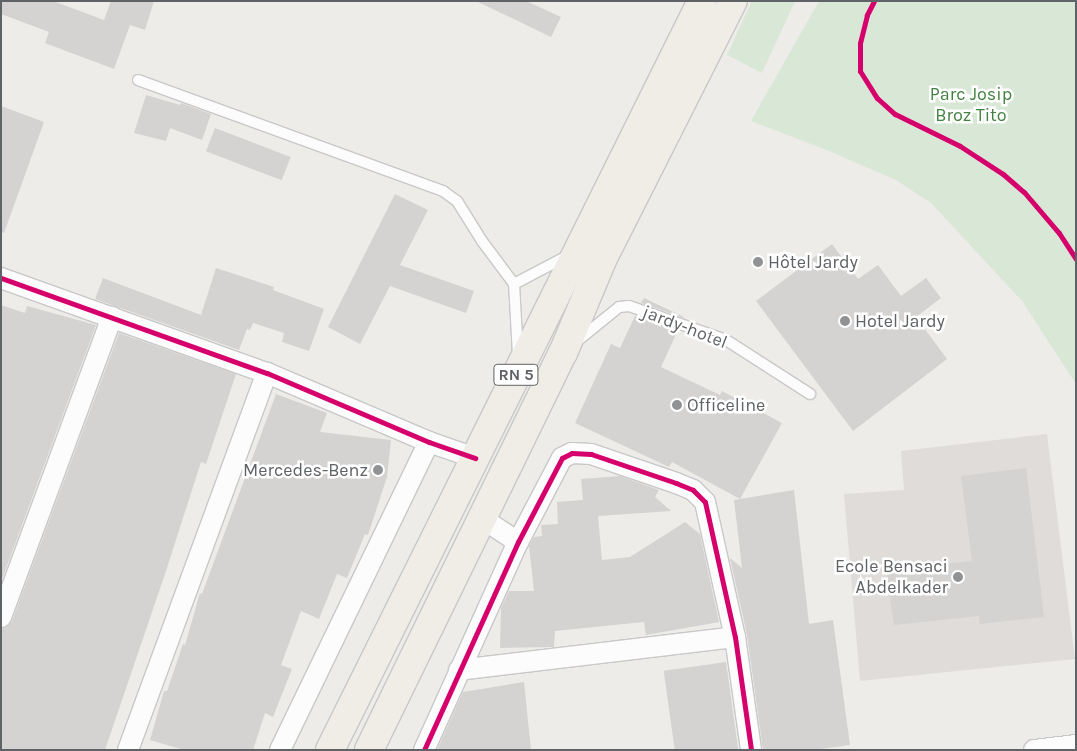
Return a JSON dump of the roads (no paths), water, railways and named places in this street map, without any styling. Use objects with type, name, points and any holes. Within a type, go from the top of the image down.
[{"type":"highway","name":"RN 5","points":[[330,750],[702,1]]},
{"type":"highway","name":"RN 5","points":[[369,750],[563,353],[604,258],[733,1]]},
{"type":"street","points":[[1,278],[268,373],[429,442],[475,458]]},
{"type":"street","points":[[1,617],[112,317]]},
{"type":"street","points":[[128,750],[268,373]]},
{"type":"street","points":[[280,750],[429,442]]},
{"type":"street","points":[[424,750],[518,542],[562,458],[572,453],[591,454],[693,490],[705,502],[735,636],[751,750]]},
{"type":"street","points":[[483,519],[518,542]]},
{"type":"street","points":[[459,670],[735,636]]},
{"type":"street","points":[[1034,750],[1076,745]]},
{"type":"lane","points":[[138,80],[443,191],[457,201],[482,241],[514,284],[518,370]]},
{"type":"lane","points":[[514,284],[578,249]]},
{"type":"lane","name":"jardy-hotel","points":[[563,353],[609,314],[619,307],[629,306],[726,340],[810,394]]},
{"type":"place","name":"Hôtel Jardy","points":[[758,262]]},
{"type":"place","name":"Hotel Jardy","points":[[845,321]]},
{"type":"place","name":"Officeline","points":[[677,405]]},
{"type":"place","name":"Mercedes-Benz","points":[[378,470]]},
{"type":"place","name":"Ecole Bensaci Abdelkader","points":[[958,577]]},
{"type":"park label","name":"Parc Josip Broz Tito","points":[[971,105]]}]
